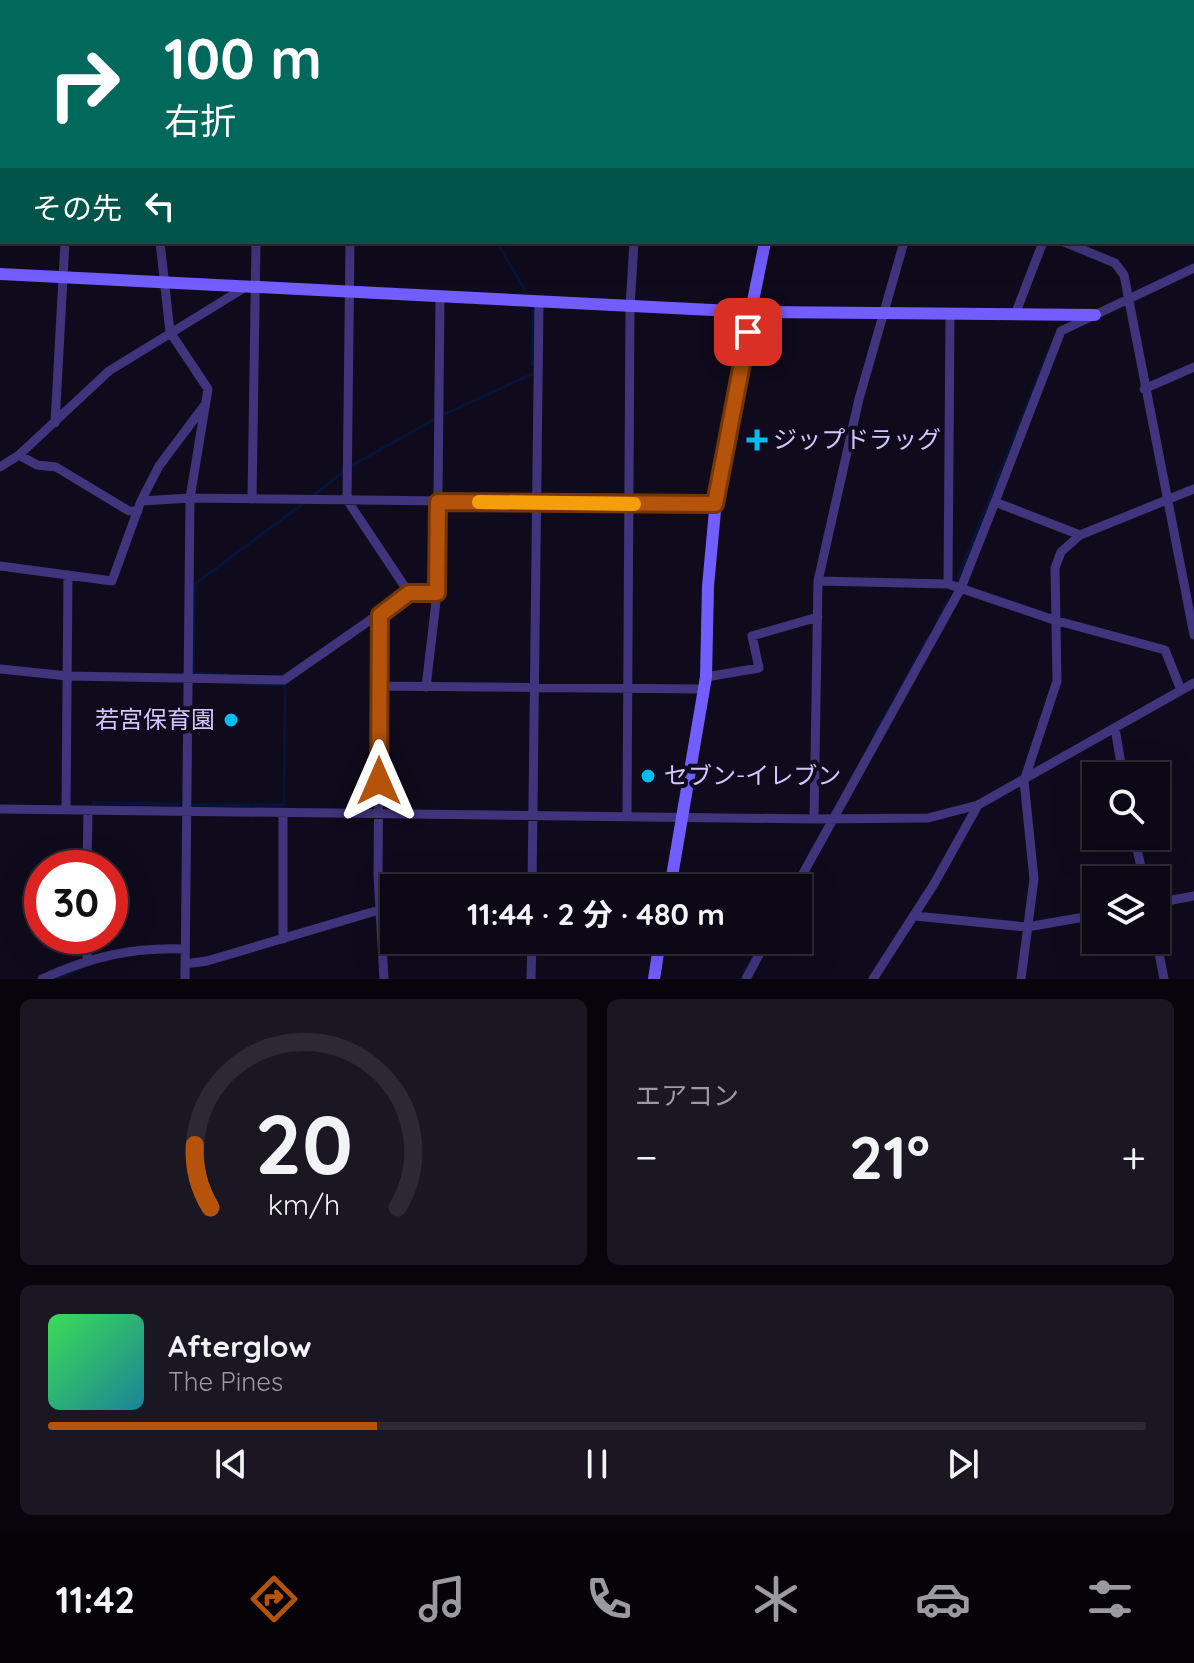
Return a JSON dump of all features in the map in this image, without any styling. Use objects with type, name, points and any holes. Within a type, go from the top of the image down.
[{"type":"street","points":[[55,423],[65,244]]},
{"type":"street","points":[[160,244],[170,332],[208,389],[190,498],[185,979]]},
{"type":"street","points":[[252,499],[256,244]]},
{"type":"street","points":[[350,244],[347,500],[409,593]]},
{"type":"street","points":[[627,815],[630,307],[634,244]]},
{"type":"street","points":[[672,874],[704,683],[715,504],[765,244]]},
{"type":"street","points":[[814,819],[818,581],[859,399],[903,244]]},
{"type":"street","points":[[1016,312],[1042,244]]},
{"type":"street","points":[[1068,244],[1115,263],[1124,275],[1194,635]]},
{"type":"street","points":[[1085,252],[1089,244]]},
{"type":"street","points":[[803,874],[961,588],[1061,331],[1194,268]]},
{"type":"street","points":[[0,274],[752,312],[1095,315]]},
{"type":"street","points":[[2,463],[19,455],[109,371],[235,291],[253,285]]},
{"type":"street","points":[[426,687],[437,593],[440,296]]},
{"type":"street","points":[[532,874],[539,303]]},
{"type":"street","points":[[948,584],[950,314]]},
{"type":"street","points":[[1144,389],[1194,367]]},
{"type":"street","points":[[0,566],[112,581],[141,501],[159,466],[206,404]]},
{"type":"street","points":[[19,455],[37,465],[56,467],[129,511],[138,511]]},
{"type":"street","points":[[1021,979],[1034,879],[1024,781],[1057,681],[1055,568],[1061,552],[1080,535],[1194,489]]},
{"type":"street","points":[[141,501],[190,498],[715,504]]},
{"type":"street","points":[[995,502],[1080,535]]},
{"type":"street","points":[[66,810],[68,575]]},
{"type":"street","points":[[818,581],[948,584],[1054,620],[1165,650],[1181,690]]},
{"type":"street","points":[[0,669],[68,676],[284,680],[409,593],[437,593]]},
{"type":"street","points":[[380,615],[380,921]]},
{"type":"street","points":[[380,686],[627,688],[704,683],[759,668],[752,636],[818,617]]},
{"type":"street","points":[[0,809],[928,818],[978,805],[1194,683]]},
{"type":"street","points":[[1115,728],[1121,762]]},
{"type":"street","points":[[873,979],[915,916],[978,805]]},
{"type":"street","points":[[87,850],[88,810]]},
{"type":"street","points":[[283,813],[283,939]]},
{"type":"street","points":[[1170,900],[1194,896]]},
{"type":"street","points":[[185,964],[379,910]]},
{"type":"street","points":[[915,916],[1027,927],[1082,917]]},
{"type":"street","points":[[42,979],[87,959],[143,948],[185,949]]},
{"type":"street","points":[[87,954],[87,959]]},
{"type":"street","points":[[383,954],[384,979]]},
{"type":"street","points":[[531,979],[532,954]]},
{"type":"street","points":[[654,979],[658,954]]},
{"type":"street","points":[[746,979],[759,954]]},
{"type":"street","points":[[1159,954],[1164,979]]},
{"type":"waterway","points":[[499,246],[524,288]]},
{"type":"waterway","points":[[532,365],[534,308]]},
{"type":"waterway","points":[[957,580],[1049,350]]},
{"type":"waterway","points":[[445,414],[532,374]]},
{"type":"waterway","points":[[351,466],[435,419]]},
{"type":"waterway","points":[[313,496],[343,472]]},
{"type":"waterway","points":[[228,675],[193,673],[195,584],[304,503]]},
{"type":"waterway","points":[[937,623],[949,597]]},
{"type":"waterway","points":[[875,734],[929,636]]},
{"type":"waterway","points":[[193,805],[284,805],[285,685],[245,684]]},
{"type":"waterway","points":[[93,803],[182,804]]},
{"type":"waterway","points":[[741,979],[754,954]]},
{"type":"waterway","points":[[57,979],[84,967]]},
{"type":"slow traffic","points":[[479,502],[634,504]]},
{"type":"place","name":"ジップドラッグ","points":[[757,440]]},
{"type":"place","name":"若宮保育園","points":[[231,720]]},
{"type":"place","name":"セブン-イレブン","points":[[648,776]]},
{"type":"route","points":[[379,781],[380,615],[409,593],[437,593],[438,502],[715,504],[719,468],[748,332]]}]
